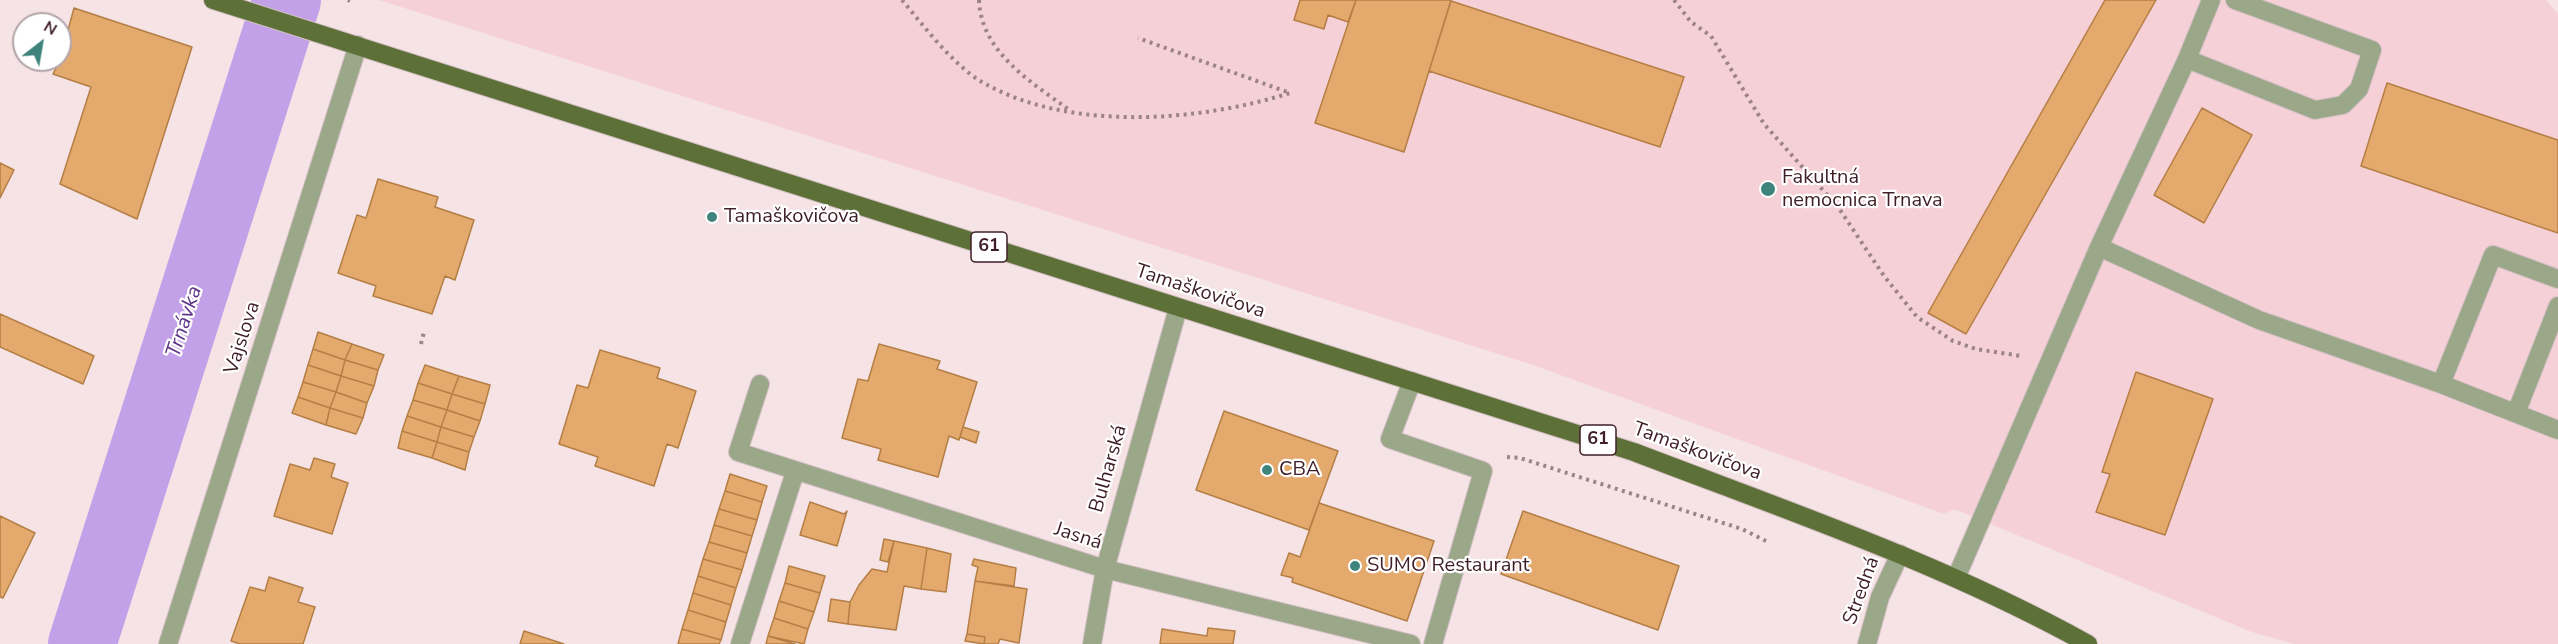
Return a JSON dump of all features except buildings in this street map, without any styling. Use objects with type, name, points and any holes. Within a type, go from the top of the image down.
[{"type":"main road","name":"Tamaškovičova","points":[[214,0],[1634,452],[1813,518],[1900,554],[1956,578],[2088,644]]},
{"type":"street","points":[[1956,578],[2099,247],[2187,59],[2211,0]]},
{"type":"street","points":[[2187,59],[2315,110],[2343,105],[2359,89],[2372,50],[2235,0]]},
{"type":"street","name":"Vajslova","points":[[168,644],[358,45]]},
{"type":"street","points":[[2099,247],[2259,320],[2441,384],[2558,430]]},
{"type":"street","points":[[2441,384],[2493,255],[2558,279]]},
{"type":"street","points":[[2516,413],[2558,306]]},
{"type":"street","name":"Bulharská","points":[[1092,644],[1105,569],[1178,308]]},
{"type":"street","points":[[1412,381],[1390,439],[1483,471],[1433,644]]},
{"type":"street","name":"Jasná","points":[[760,384],[738,452],[1105,569],[1411,644]]},
{"type":"street","points":[[740,644],[795,472]]},
{"type":"street","name":"Stredná","points":[[1867,644],[1880,597],[1900,554]]},
{"type":"path","points":[[902,0],[937,42],[980,81],[1028,104],[1121,118],[1184,115],[1254,105],[1290,93],[1138,38]]},
{"type":"path","points":[[979,0],[980,11],[999,54],[1018,73],[1068,110]]},
{"type":"path","points":[[1674,0],[1691,22],[1711,36],[1764,124],[1838,207],[1884,276],[1917,317],[1953,341],[1976,349],[2024,357],[2048,365]]},
{"type":"path","points":[[421,344],[424,332]]},
{"type":"path","points":[[1483,471],[1495,461],[1506,457],[1520,458],[1742,529],[1768,542]]},
{"type":"shaded area","name":"Fakultná nemocnica Trnava","points":[[379,0],[2546,0],[2558,14],[2558,644],[2294,644],[2252,632],[1954,509],[1944,514],[1533,365]]},
{"type":"waterway","name":"Trnávka","points":[[82,644],[287,0]]},
{"type":"place","name":"Fakultná nemocnica Trnava","points":[[1768,189]]},
{"type":"place","name":"Tamaškovičova","points":[[712,217]]},
{"type":"place","name":"CBA","points":[[1267,470]]},
{"type":"place","name":"SUMO Restaurant","points":[[1355,566]]}]
